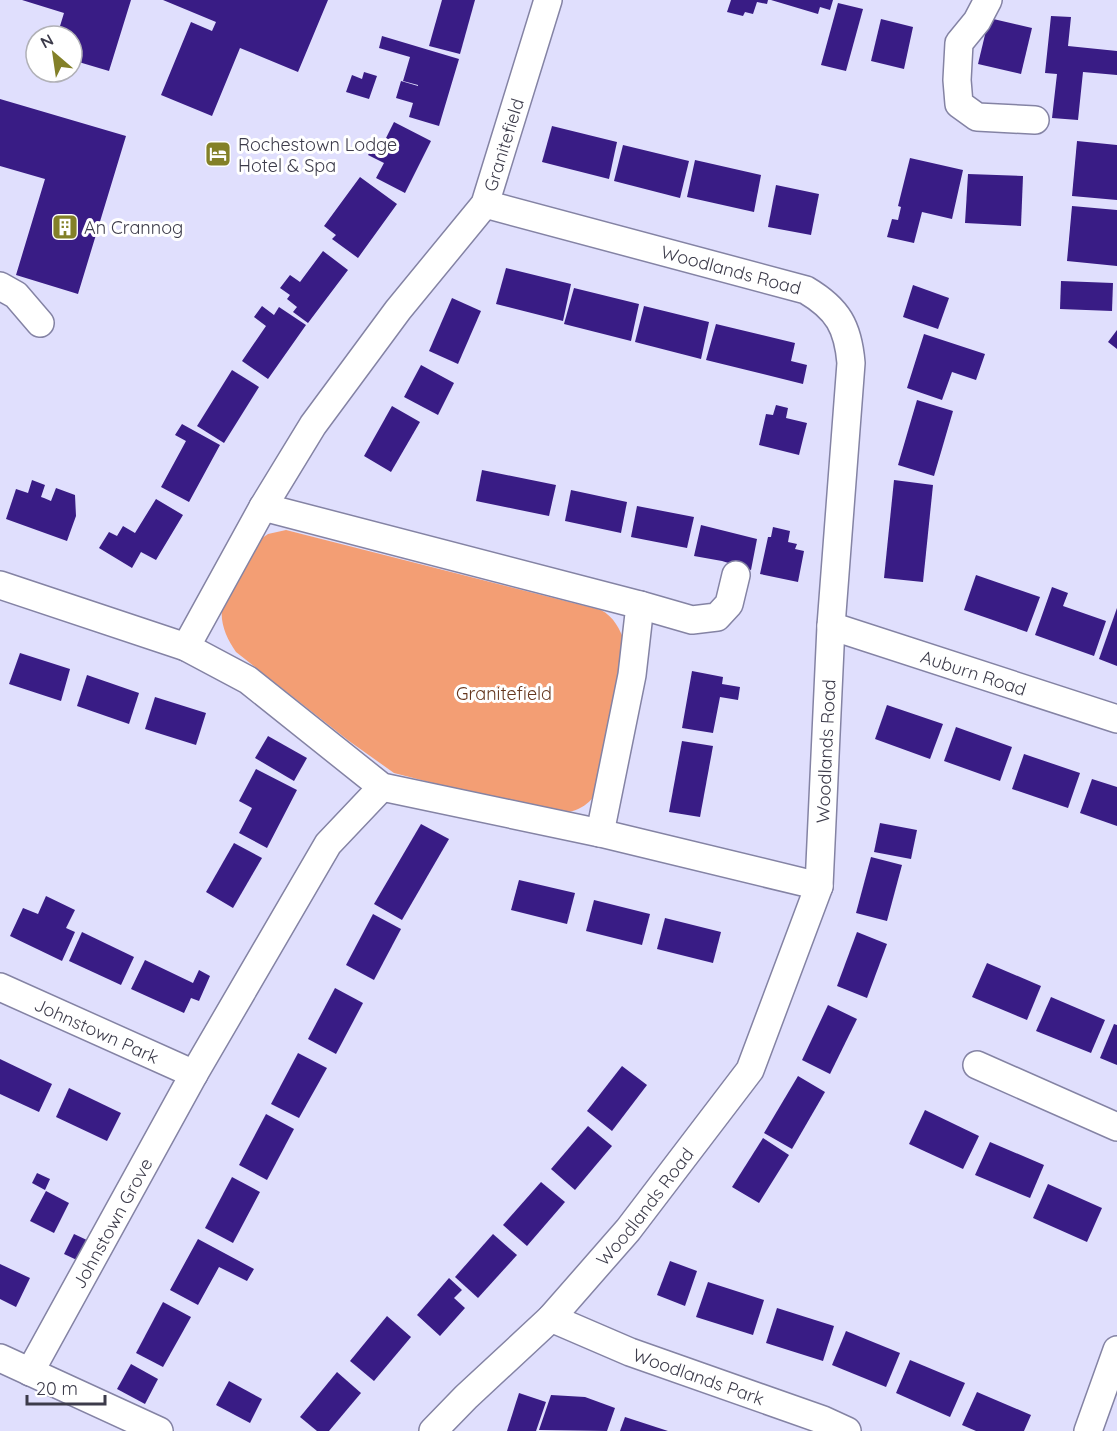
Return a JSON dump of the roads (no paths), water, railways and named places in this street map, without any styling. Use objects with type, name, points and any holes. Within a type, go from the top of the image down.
[{"type":"street","name":"Granitefield","points":[[186,647],[263,507],[312,425],[398,310],[485,204],[548,0]]},
{"type":"street","points":[[988,0],[977,21],[959,44],[957,80],[959,104],[977,117],[1035,120]]},
{"type":"street","name":"Woodlands Road","points":[[433,1431],[551,1318],[628,1230],[750,1070],[819,886],[831,626],[851,363],[845,329],[834,311],[822,299],[806,290],[485,204]]},
{"type":"street","points":[[0,286],[16,295],[40,323]]},
{"type":"street","points":[[263,507],[640,604],[692,620],[717,617],[729,604],[736,575]]},
{"type":"street","points":[[0,585],[186,647],[248,680],[382,787],[600,833],[819,886]]},
{"type":"street","points":[[600,833],[632,675],[640,604]]},
{"type":"street","name":"Auburn Road","points":[[831,626],[1117,719]]},
{"type":"street","points":[[194,1074],[328,844],[382,787]]},
{"type":"street","name":"Johnstown Park","points":[[0,987],[194,1074]]},
{"type":"street","points":[[977,1065],[1117,1127]]},
{"type":"street","name":"Johnstown Grove","points":[[30,1372],[194,1074]]},
{"type":"street","name":"Woodlands Park","points":[[551,1318],[630,1352],[823,1420],[847,1431]]},
{"type":"street","points":[[1088,1431],[1117,1350]]},
{"type":"street","points":[[0,1359],[159,1431]]},
{"type":"place","name":"Rochestown Lodge Hotel & Spa","points":[[218,154]]},
{"type":"place","name":"An Crannog","points":[[65,227]]}]
